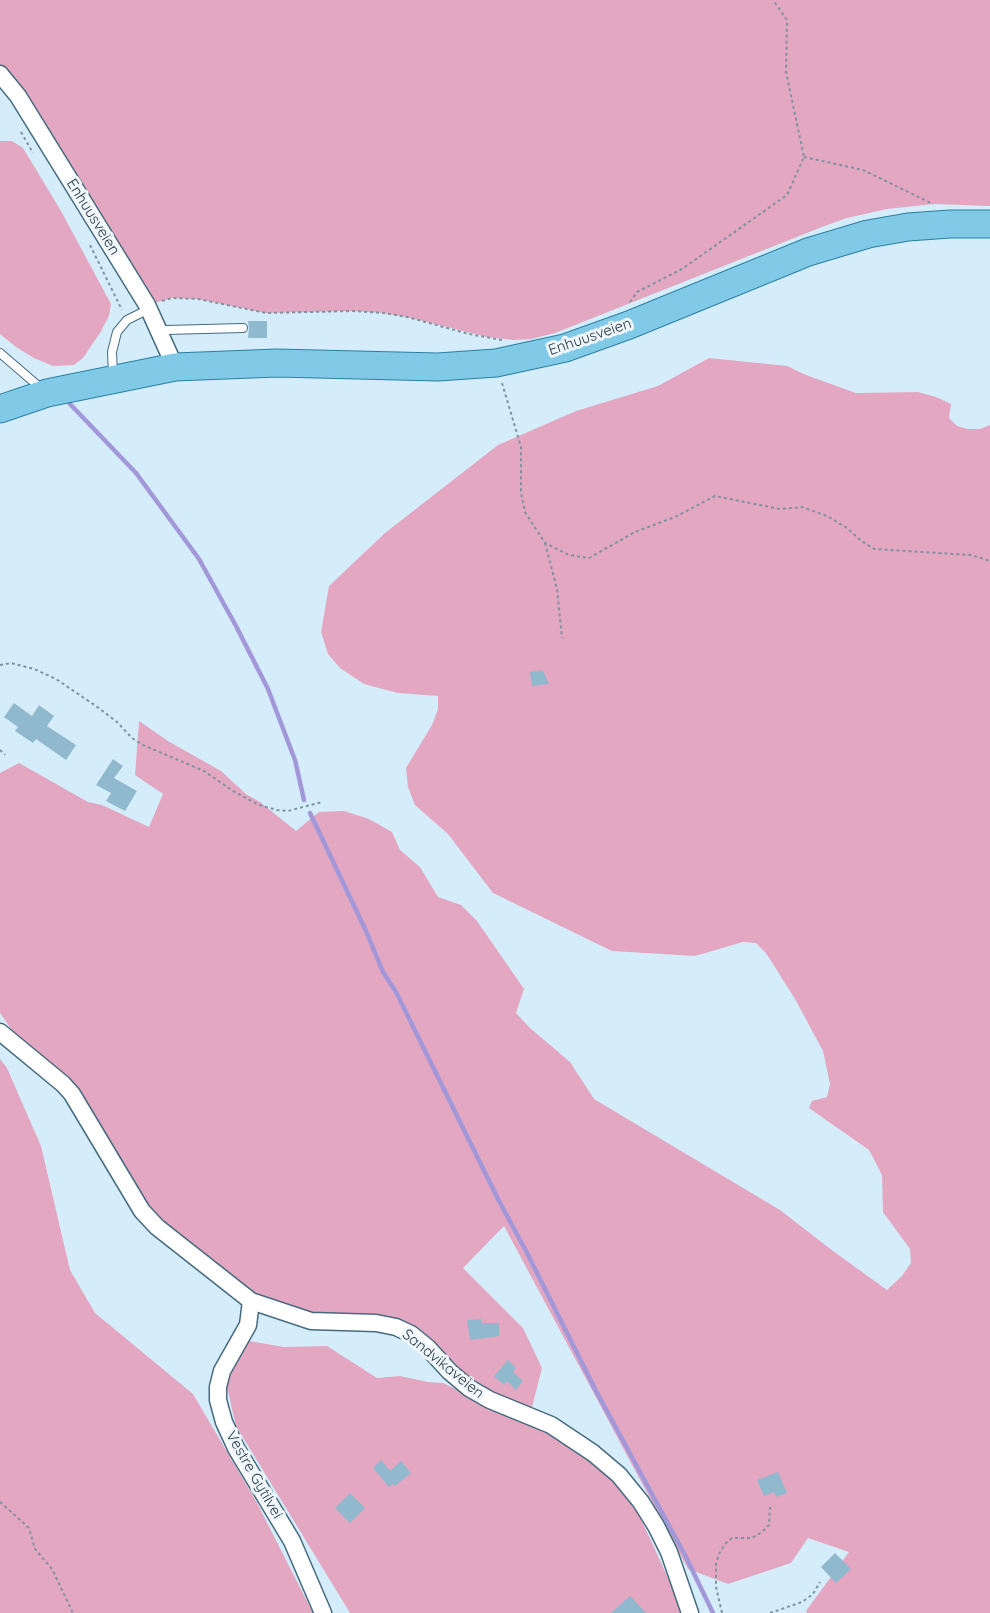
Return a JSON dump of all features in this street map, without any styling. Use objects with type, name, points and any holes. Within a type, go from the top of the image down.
[{"type":"main road","name":"Enhuusveien","points":[[0,409],[47,393],[175,367],[278,363],[438,367],[499,347],[565,348],[629,325],[808,252],[868,234],[908,227],[990,224]]},
{"type":"street","name":"Enhuusveien","points":[[0,74],[18,96],[148,307],[175,367]]},
{"type":"street","name":"Sandvikaveien","points":[[0,1032],[72,1094],[142,1210],[158,1227],[251,1301],[311,1321],[376,1323],[396,1327],[411,1334],[427,1347],[450,1372],[490,1401],[551,1425],[593,1453],[619,1475],[641,1502],[656,1526],[669,1552],[690,1613]]},
{"type":"street","name":"Vestre Gytilvei","points":[[251,1301],[248,1325],[222,1371],[218,1400],[224,1422],[236,1448],[292,1541],[323,1613]]},
{"type":"lane","points":[[113,379],[112,352],[117,332],[128,320],[148,307]]},
{"type":"lane","points":[[159,332],[243,328]]},
{"type":"lane","points":[[0,353],[47,393]]},
{"type":"path","points":[[640,300],[629,304],[637,292],[682,269],[787,195],[804,157],[786,72],[787,20],[773,0]]},
{"type":"path","points":[[804,157],[863,170],[934,204],[922,206]]},
{"type":"path","points":[[148,307],[172,298],[198,299],[266,313],[353,311],[383,313],[407,317],[469,334],[499,347],[522,447],[521,493],[525,512],[545,543],[557,589],[562,638]]},
{"type":"path","points":[[545,543],[569,555],[589,558],[635,532],[675,517],[715,496],[780,509],[802,507],[848,528],[874,549],[971,555],[990,561]]},
{"type":"path","points":[[0,665],[11,663],[34,669],[56,679],[96,706],[143,745],[204,771],[259,805],[288,811],[322,802]]},
{"type":"path","points":[[0,750],[5,755]]},
{"type":"path","points":[[0,1502],[29,1528],[35,1549],[52,1569],[73,1613]]},
{"type":"path","points":[[722,1613],[716,1587],[716,1564],[719,1554],[732,1538],[752,1538],[762,1532],[769,1525],[770,1507]]},
{"type":"path","points":[[770,1613],[802,1602],[813,1594],[820,1582]]},
{"type":"shaded area","points":[[0,0],[990,0],[990,206],[934,204],[887,209],[847,218],[555,333],[531,339],[487,337],[383,313],[353,311],[266,313],[198,299],[172,298],[147,305],[0,74]]},
{"type":"shaded area","points":[[0,141],[12,141],[23,148],[61,211],[111,304],[109,316],[100,333],[83,358],[74,365],[53,366],[34,358],[0,334]]},
{"type":"shaded area","points":[[709,358],[787,366],[856,393],[918,392],[951,404],[949,418],[957,426],[980,429],[990,425],[990,1613],[807,1613],[806,1611],[849,1552],[808,1538],[791,1563],[728,1584],[688,1569],[504,1226],[463,1268],[523,1328],[542,1368],[532,1407],[486,1395],[450,1365],[421,1331],[404,1323],[315,1314],[234,1287],[152,1217],[72,1090],[23,1046],[0,1013],[0,773],[19,763],[88,802],[102,805],[149,827],[163,794],[135,775],[139,721],[168,741],[221,771],[246,794],[260,802],[296,831],[319,812],[344,811],[369,819],[392,832],[400,850],[420,867],[438,897],[461,905],[477,921],[524,989],[516,1013],[570,1062],[594,1099],[780,1210],[887,1290],[902,1276],[911,1263],[910,1249],[883,1212],[882,1175],[869,1150],[809,1108],[812,1101],[827,1097],[830,1084],[823,1051],[795,999],[766,953],[756,943],[743,942],[695,956],[612,951],[493,893],[448,834],[415,805],[408,787],[406,768],[432,725],[438,709],[438,696],[398,693],[364,684],[340,668],[328,654],[321,632],[329,586],[385,533],[498,445],[576,411],[658,386]]},
{"type":"shaded area","points":[[0,1059],[7,1068],[41,1146],[70,1270],[95,1313],[193,1394],[256,1501],[313,1613],[0,1613]]},
{"type":"shaded area","points":[[249,1341],[284,1347],[327,1346],[377,1378],[400,1376],[443,1383],[562,1440],[609,1477],[636,1508],[684,1613],[350,1613],[236,1426],[226,1383]]},
{"type":"building","points":[[248,321],[267,321],[267,338],[248,338]]},
{"type":"building","points":[[543,670],[549,684],[532,686],[530,672]]},
{"type":"building","points":[[14,703],[32,716],[39,705],[54,716],[47,726],[76,745],[66,760],[36,739],[33,743],[15,731],[18,727],[4,717]]},
{"type":"building","points":[[113,759],[123,766],[114,778],[137,791],[125,811],[106,801],[111,793],[96,785]]},
{"type":"building","points":[[481,1319],[482,1323],[499,1323],[499,1336],[470,1340],[467,1320]]},
{"type":"building","points":[[508,1360],[516,1368],[513,1372],[523,1381],[516,1390],[507,1381],[504,1385],[494,1376]]},
{"type":"building","points":[[381,1460],[390,1471],[401,1461],[411,1473],[395,1486],[393,1484],[389,1487],[373,1468]]},
{"type":"building","points":[[778,1472],[787,1493],[776,1497],[774,1492],[764,1496],[757,1480]]},
{"type":"building","points":[[350,1493],[365,1508],[350,1523],[335,1508]]},
{"type":"building","points":[[835,1553],[851,1569],[836,1583],[821,1567]]},
{"type":"building","points":[[630,1596],[646,1613],[611,1613]]},
{"type":"waterway","points":[[70,404],[136,473],[199,559],[268,689],[295,760],[304,800]]},
{"type":"waterway","points":[[310,813],[383,972],[396,992],[499,1201],[595,1389],[686,1557],[713,1613]]}]
